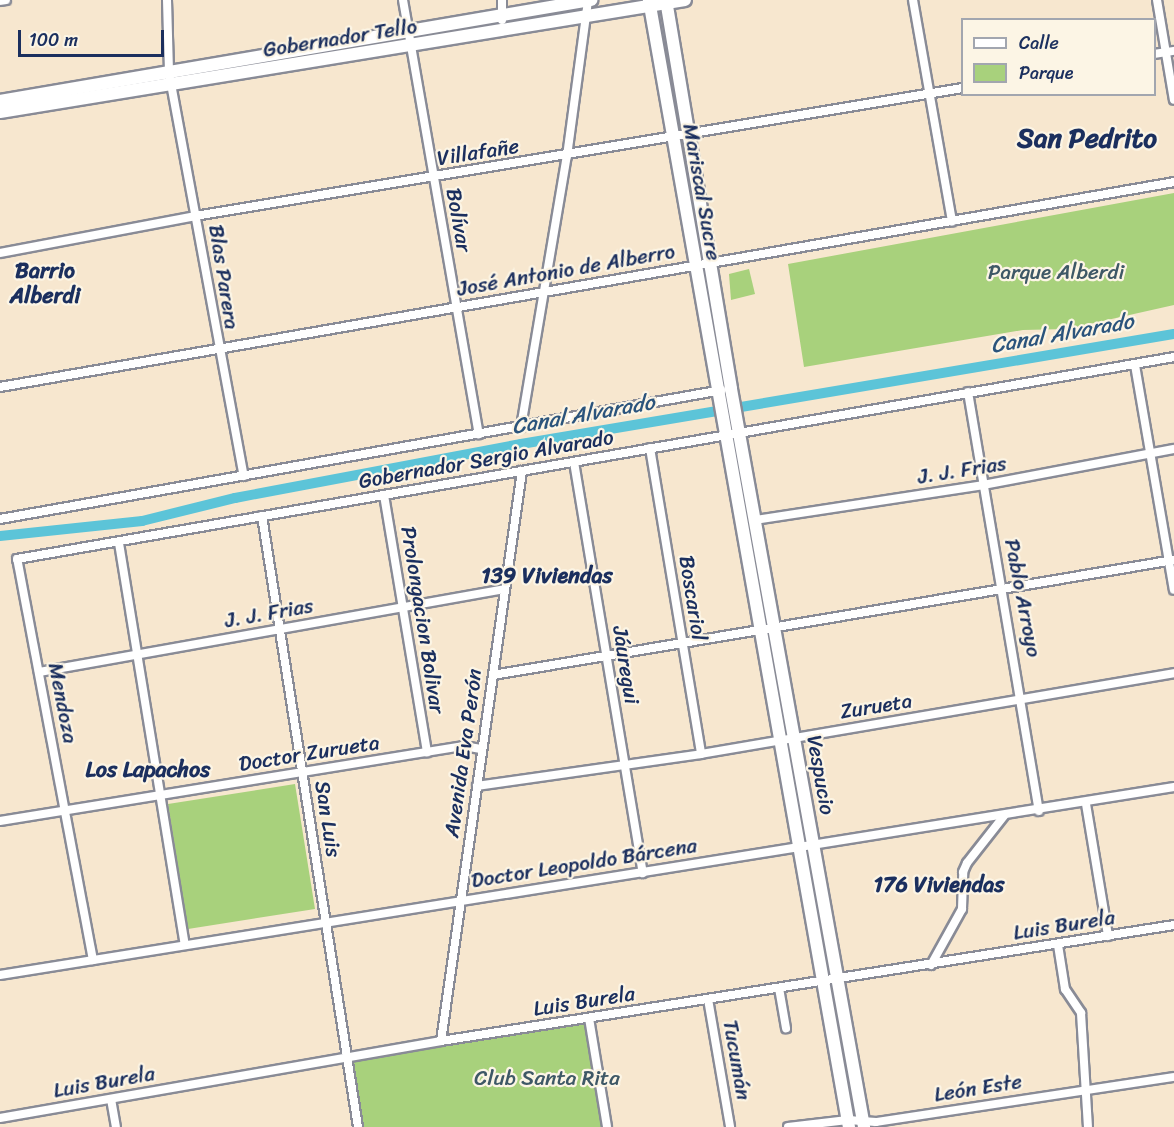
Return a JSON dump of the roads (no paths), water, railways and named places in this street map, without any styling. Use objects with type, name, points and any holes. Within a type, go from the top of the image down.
[{"type":"street","points":[[0,1],[6,0]]},
{"type":"street","name":"Blas Parera","points":[[167,0],[170,78],[218,349],[244,476]]},
{"type":"street","name":"Bolívar","points":[[403,0],[479,434]]},
{"type":"street","points":[[502,0],[501,16],[504,29]]},
{"type":"street","points":[[521,427],[567,156],[588,0]]},
{"type":"street","name":"Gobernador Tello","points":[[0,112],[409,32],[588,0]]},
{"type":"street","name":"Gobernador Tello","points":[[0,101],[412,47],[650,3],[685,0]]},
{"type":"street","points":[[913,0],[952,222]]},
{"type":"street","points":[[1157,0],[1170,52],[1174,100]]},
{"type":"street","name":"Mariscal Sucre","points":[[667,2],[712,262],[726,389]]},
{"type":"street","name":"Mariscal Sucre","points":[[650,3],[695,266],[726,389]]},
{"type":"street","name":"Villafañe","points":[[0,253],[195,216],[567,156],[690,132],[961,88]]},
{"type":"street","name":"José Antonio de Alberro","points":[[0,387],[1174,182]]},
{"type":"street","name":"Gobernador Sergio Alvarado","points":[[17,559],[120,543],[734,432],[1174,357]]},
{"type":"street","points":[[1135,365],[1172,561],[1174,590]]},
{"type":"street","points":[[726,389],[734,432]]},
{"type":"street","name":"Gobernador Sergio Alvarado","points":[[0,517],[244,476],[726,389]]},
{"type":"street","name":"Pablo Arroyo","points":[[968,392],[1023,700],[1039,811]]},
{"type":"street","name":"Vespucio","points":[[734,432],[755,520],[768,627]]},
{"type":"street","name":"Vespucio","points":[[734,432],[831,980],[863,1125]]},
{"type":"street","name":"Boscariol","points":[[650,448],[701,754]]},
{"type":"street","name":"J. J. Frias","points":[[755,520],[983,485],[1174,449]]},
{"type":"street","name":"Jáuregui","points":[[574,462],[644,873]]},
{"type":"street","name":"Avenida Eva Perón","points":[[441,1041],[522,471]]},
{"type":"street","name":"Prolongacion Bolivar","points":[[384,495],[427,752]]},
{"type":"street","name":"San Luis","points":[[262,516],[358,1127]]},
{"type":"street","points":[[120,543],[184,945]]},
{"type":"street","name":"Mendoza","points":[[17,559],[93,960]]},
{"type":"street","points":[[493,675],[768,627],[1172,561]]},
{"type":"street","name":"J. J. Frias","points":[[39,672],[505,589]]},
{"type":"street","name":"Zurueta","points":[[477,786],[701,754],[1174,673]]},
{"type":"street","name":"Doctor Zurueta","points":[[0,821],[464,746],[481,749]]},
{"type":"street","name":"Doctor Leopoldo Bárcena","points":[[0,975],[460,900],[1086,804],[1174,787]]},
{"type":"street","points":[[1086,804],[1108,936]]},
{"type":"street","points":[[931,965],[962,909],[963,872],[967,863],[1004,816]]},
{"type":"street","name":"Luis Burela","points":[[0,1118],[441,1041],[1174,925]]},
{"type":"street","points":[[1058,945],[1065,989],[1081,1013],[1088,1127]]},
{"type":"street","name":"Vespucio","points":[[831,980],[848,1123]]},
{"type":"street","points":[[779,988],[786,1028]]},
{"type":"street","name":"Tucumán","points":[[708,999],[730,1127]]},
{"type":"street","points":[[589,1018],[607,1127]]},
{"type":"street","name":"León Este","points":[[788,1127],[848,1123],[863,1125],[1174,1077]]},
{"type":"street","points":[[111,1099],[116,1127]]},
{"type":"waterway","name":"Canal Alvarado","points":[[0,536],[142,521],[235,498],[521,444],[1174,334]]},
{"type":"district","name":"San Pedrito","points":[[1087,139]]},
{"type":"district","name":"Barrio Alberdi","points":[[45,282]]},
{"type":"district","name":"139 Viviendas","points":[[547,576]]},
{"type":"district","name":"Los Lapachos","points":[[148,770]]},
{"type":"district","name":"176 Viviendas","points":[[939,885]]},
{"type":"park label","name":"Parque Alberdi","points":[[1056,272]]},
{"type":"park label","name":"Club Santa Rita","points":[[547,1078]]}]
